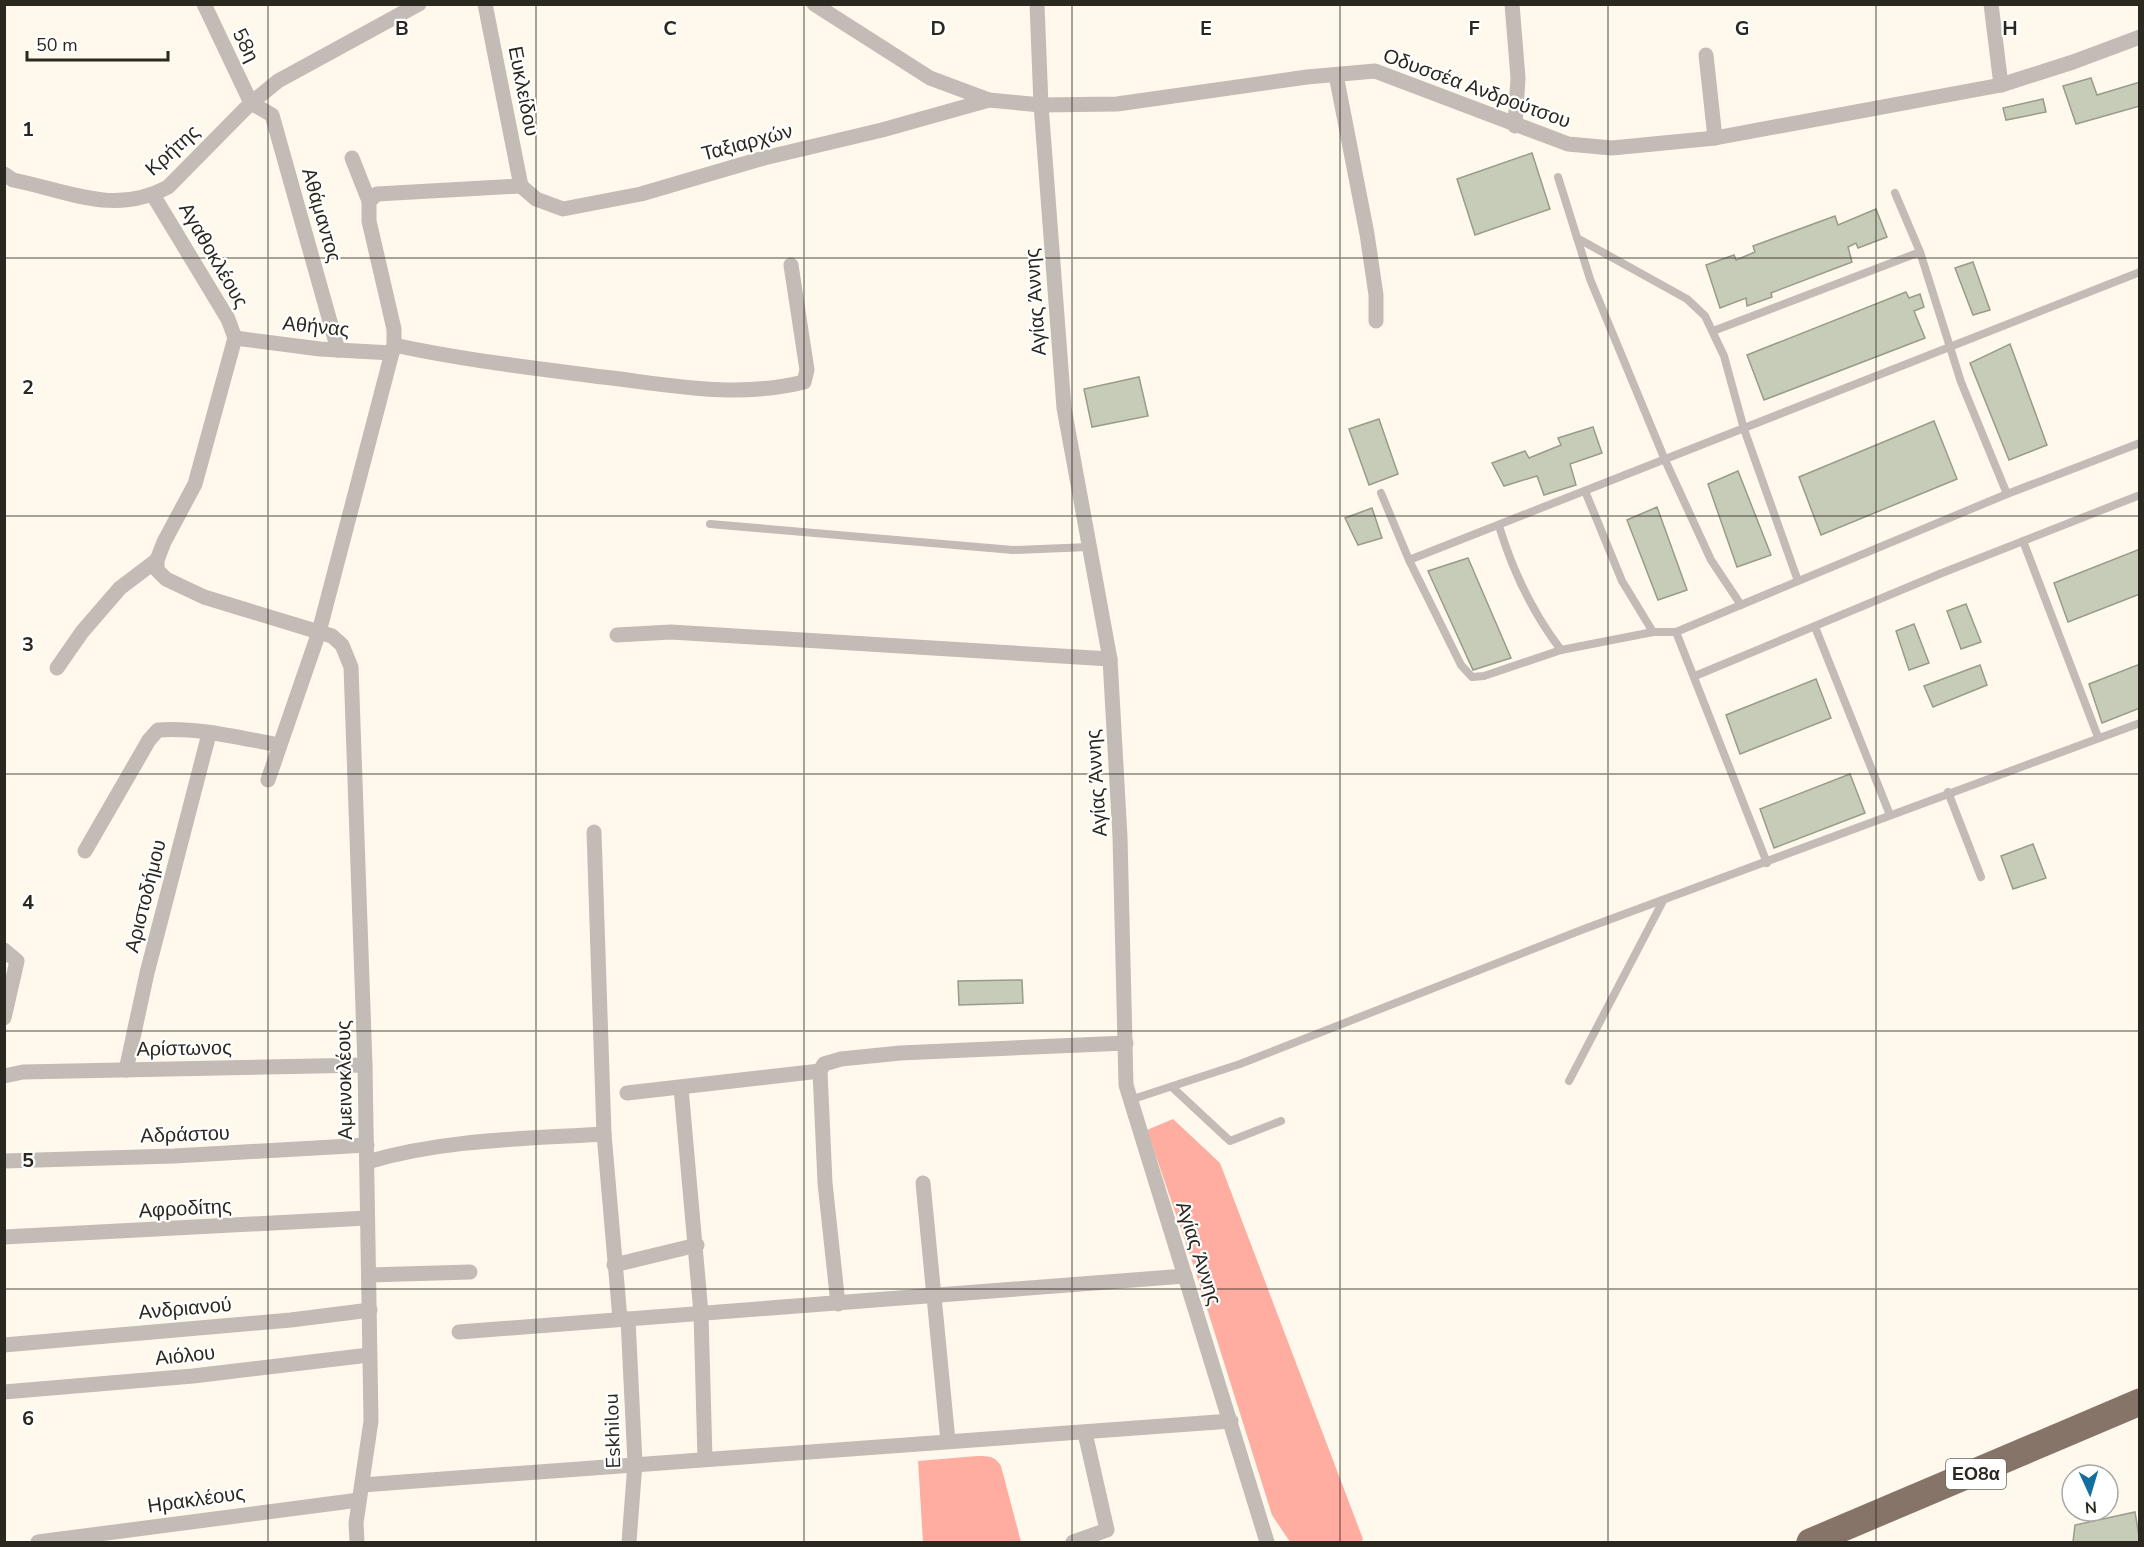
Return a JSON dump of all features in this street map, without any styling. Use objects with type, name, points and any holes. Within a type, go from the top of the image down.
[{"type":"highway","name":"ΕΟ8α","points":[[1810,1542],[2139,1402]]},
{"type":"street","name":"58η","points":[[204,4],[251,103]]},
{"type":"street","points":[[251,103],[278,81],[419,4]]},
{"type":"street","name":"Ευκλείδου","points":[[486,4],[520,186]]},
{"type":"street","name":"Οδυσσέα Ανδρούτσου","points":[[814,4],[930,78],[988,100],[1041,105],[1117,104],[1307,77],[1375,71],[1515,126],[1568,144],[1612,148],[1715,138],[2001,84],[2073,62],[2139,37]]},
{"type":"street","name":"Αγίας Άννης","points":[[1037,4],[1041,105],[1064,408],[1110,659],[1120,837],[1126,1085],[1268,1542]]},
{"type":"street","points":[[1512,4],[1518,78],[1515,126]]},
{"type":"street","points":[[1991,4],[2001,84]]},
{"type":"street","points":[[1706,55],[1715,138]]},
{"type":"street","points":[[1336,75],[1367,234],[1376,295],[1376,321]]},
{"type":"street","name":"Ταξιαρχών","points":[[520,186],[536,199],[563,209],[641,194],[765,158],[882,130],[988,100]]},
{"type":"street","name":"Κρήτης","points":[[4,174],[14,180],[104,201],[126,202],[153,195],[168,187],[251,103]]},
{"type":"street","name":"Αθάμαντος","points":[[251,103],[272,115],[339,350]]},
{"type":"street","points":[[268,780],[319,632],[393,349],[394,329],[369,222],[369,201],[352,158]]},
{"type":"street","points":[[369,201],[377,194],[520,186]]},
{"type":"street","name":"Αγαθοκλέους","points":[[153,195],[228,319],[235,338]]},
{"type":"street","name":"Αθήνας","points":[[235,338],[339,350],[393,349],[731,392],[776,389],[804,382],[807,370],[791,265]]},
{"type":"street","points":[[57,668],[82,632],[120,588],[157,560],[195,484],[235,338]]},
{"type":"street","name":"Αμεινοκλέους","points":[[157,560],[157,570],[166,579],[204,597],[332,636],[342,645],[351,667],[365,1065],[371,1422],[357,1542]]},
{"type":"street","points":[[617,635],[671,632],[1110,659]]},
{"type":"street","points":[[85,851],[149,740],[158,730],[209,734],[279,745]]},
{"type":"street","name":"Αριστοδήμου","points":[[126,1070],[150,961],[209,734]]},
{"type":"street","name":"Eskhilou","points":[[594,832],[604,1134],[614,1265],[624,1319],[635,1463],[629,1542]]},
{"type":"street","points":[[4,950],[16,961],[8,979],[4,1018]]},
{"type":"street","points":[[838,1304],[825,1183],[820,1071],[824,1064],[841,1059],[888,1054],[1126,1043]]},
{"type":"street","name":"Αρίστωνος","points":[[4,1076],[23,1072],[365,1065]]},
{"type":"street","points":[[627,1094],[820,1071]]},
{"type":"street","points":[[681,1088],[697,1245],[705,1459]]},
{"type":"street","points":[[367,1162],[394,1154],[458,1143],[604,1134]]},
{"type":"street","name":"Αδράστου","points":[[4,1161],[174,1156],[367,1145]]},
{"type":"street","points":[[922,1183],[948,1441]]},
{"type":"street","name":"Αφροδίτης","points":[[4,1237],[368,1218]]},
{"type":"street","points":[[614,1265],[697,1245]]},
{"type":"street","points":[[369,1275],[470,1272]]},
{"type":"street","points":[[459,1332],[1185,1276]]},
{"type":"street","name":"Ανδριανού","points":[[4,1345],[291,1320],[370,1310]]},
{"type":"street","name":"Αιόλου","points":[[4,1392],[193,1376],[369,1355]]},
{"type":"street","name":"Ηρακλέους","points":[[39,1542],[361,1493],[635,1463],[1085,1433],[1231,1420]]},
{"type":"street","points":[[1073,1542],[1107,1530],[1085,1433]]},
{"type":"lane","points":[[1558,177],[1590,279],[1665,460],[1711,560],[1741,605]]},
{"type":"lane","points":[[1895,193],[1920,252],[1961,382],[2007,494]]},
{"type":"lane","points":[[1577,238],[1687,299],[1705,316],[1724,356],[1744,429],[1798,581]]},
{"type":"lane","points":[[1713,331],[1920,252]]},
{"type":"lane","points":[[1409,560],[2139,272]]},
{"type":"lane","points":[[1381,492],[1409,560],[1461,665],[1472,677],[1484,676],[1561,650],[1653,632],[1676,632],[2007,494],[2139,443]]},
{"type":"lane","points":[[1585,491],[1622,581],[1653,632]]},
{"type":"lane","points":[[1695,676],[2023,541],[2139,497]]},
{"type":"lane","points":[[710,524],[1014,550],[1089,547]]},
{"type":"lane","points":[[1499,526],[1523,591],[1542,624],[1561,650]]},
{"type":"lane","points":[[2023,541],[2098,738]]},
{"type":"lane","points":[[1815,627],[1890,815]]},
{"type":"lane","points":[[1676,632],[1767,863]]},
{"type":"lane","points":[[1130,1100],[1173,1088],[1948,792],[2139,723]]},
{"type":"lane","points":[[1948,792],[1981,877]]},
{"type":"lane","points":[[1569,1081],[1663,901]]},
{"type":"lane","points":[[1173,1088],[1230,1142],[1281,1121]]},
{"type":"shaded area","points":[[1173,1119],[1220,1163],[1363,1539],[1361,1542],[1290,1542],[1272,1515],[1193,1264],[1147,1130]]},
{"type":"shaded area","points":[[991,1457],[1001,1466],[1021,1542],[923,1542],[918,1461]]},
{"type":"building","points":[[2091,78],[2097,95],[2140,82],[2140,106],[2076,124],[2063,86]]},
{"type":"building","points":[[2043,99],[2046,112],[2006,120],[2003,108]]},
{"type":"building","points":[[1532,153],[1550,209],[1475,235],[1457,179]]},
{"type":"building","points":[[1876,209],[1887,237],[1858,248],[1856,243],[1848,247],[1852,262],[1771,293],[1772,297],[1747,306],[1746,298],[1720,308],[1706,265],[1734,255],[1736,260],[1755,252],[1753,246],[1835,216],[1838,225]]},
{"type":"building","points":[[1973,262],[1990,310],[1973,315],[1955,268]]},
{"type":"building","points":[[1906,292],[1909,298],[1920,294],[1924,307],[1914,311],[1925,338],[1764,400],[1747,355]]},
{"type":"building","points":[[2010,344],[2047,445],[2009,460],[1970,363]]},
{"type":"building","points":[[1139,377],[1148,416],[1092,427],[1084,389]]},
{"type":"building","points":[[1379,419],[1398,474],[1369,485],[1349,429]]},
{"type":"building","points":[[1934,421],[1957,479],[1821,535],[1799,477]]},
{"type":"building","points":[[1593,427],[1602,453],[1570,464],[1576,485],[1544,495],[1537,476],[1504,486],[1492,463],[1525,451],[1529,458],[1561,445],[1558,438]]},
{"type":"building","points":[[1738,471],[1771,555],[1737,567],[1708,484]]},
{"type":"building","points":[[1657,507],[1687,590],[1658,600],[1627,520]]},
{"type":"building","points":[[1372,508],[1382,538],[1358,545],[1345,518]]},
{"type":"building","points":[[2140,549],[2140,594],[2068,622],[2054,583]]},
{"type":"building","points":[[1468,558],[1511,658],[1473,670],[1428,571]]},
{"type":"building","points":[[1966,604],[1981,642],[1961,649],[1947,611]]},
{"type":"building","points":[[1914,624],[1929,663],[1909,670],[1896,631]]},
{"type":"building","points":[[2140,664],[2140,708],[2102,723],[2089,684]]},
{"type":"building","points":[[1980,665],[1987,685],[1933,707],[1924,686]]},
{"type":"building","points":[[1816,679],[1831,718],[1740,754],[1726,715]]},
{"type":"building","points":[[1850,774],[1865,813],[1774,848],[1760,809]]},
{"type":"building","points":[[2033,844],[2046,878],[2013,889],[2001,856]]},
{"type":"building","points":[[1022,980],[1023,1003],[959,1005],[958,981]]},
{"type":"building","points":[[2135,1512],[2140,1542],[2073,1542],[2075,1525],[2120,1523],[2120,1515]]}]
